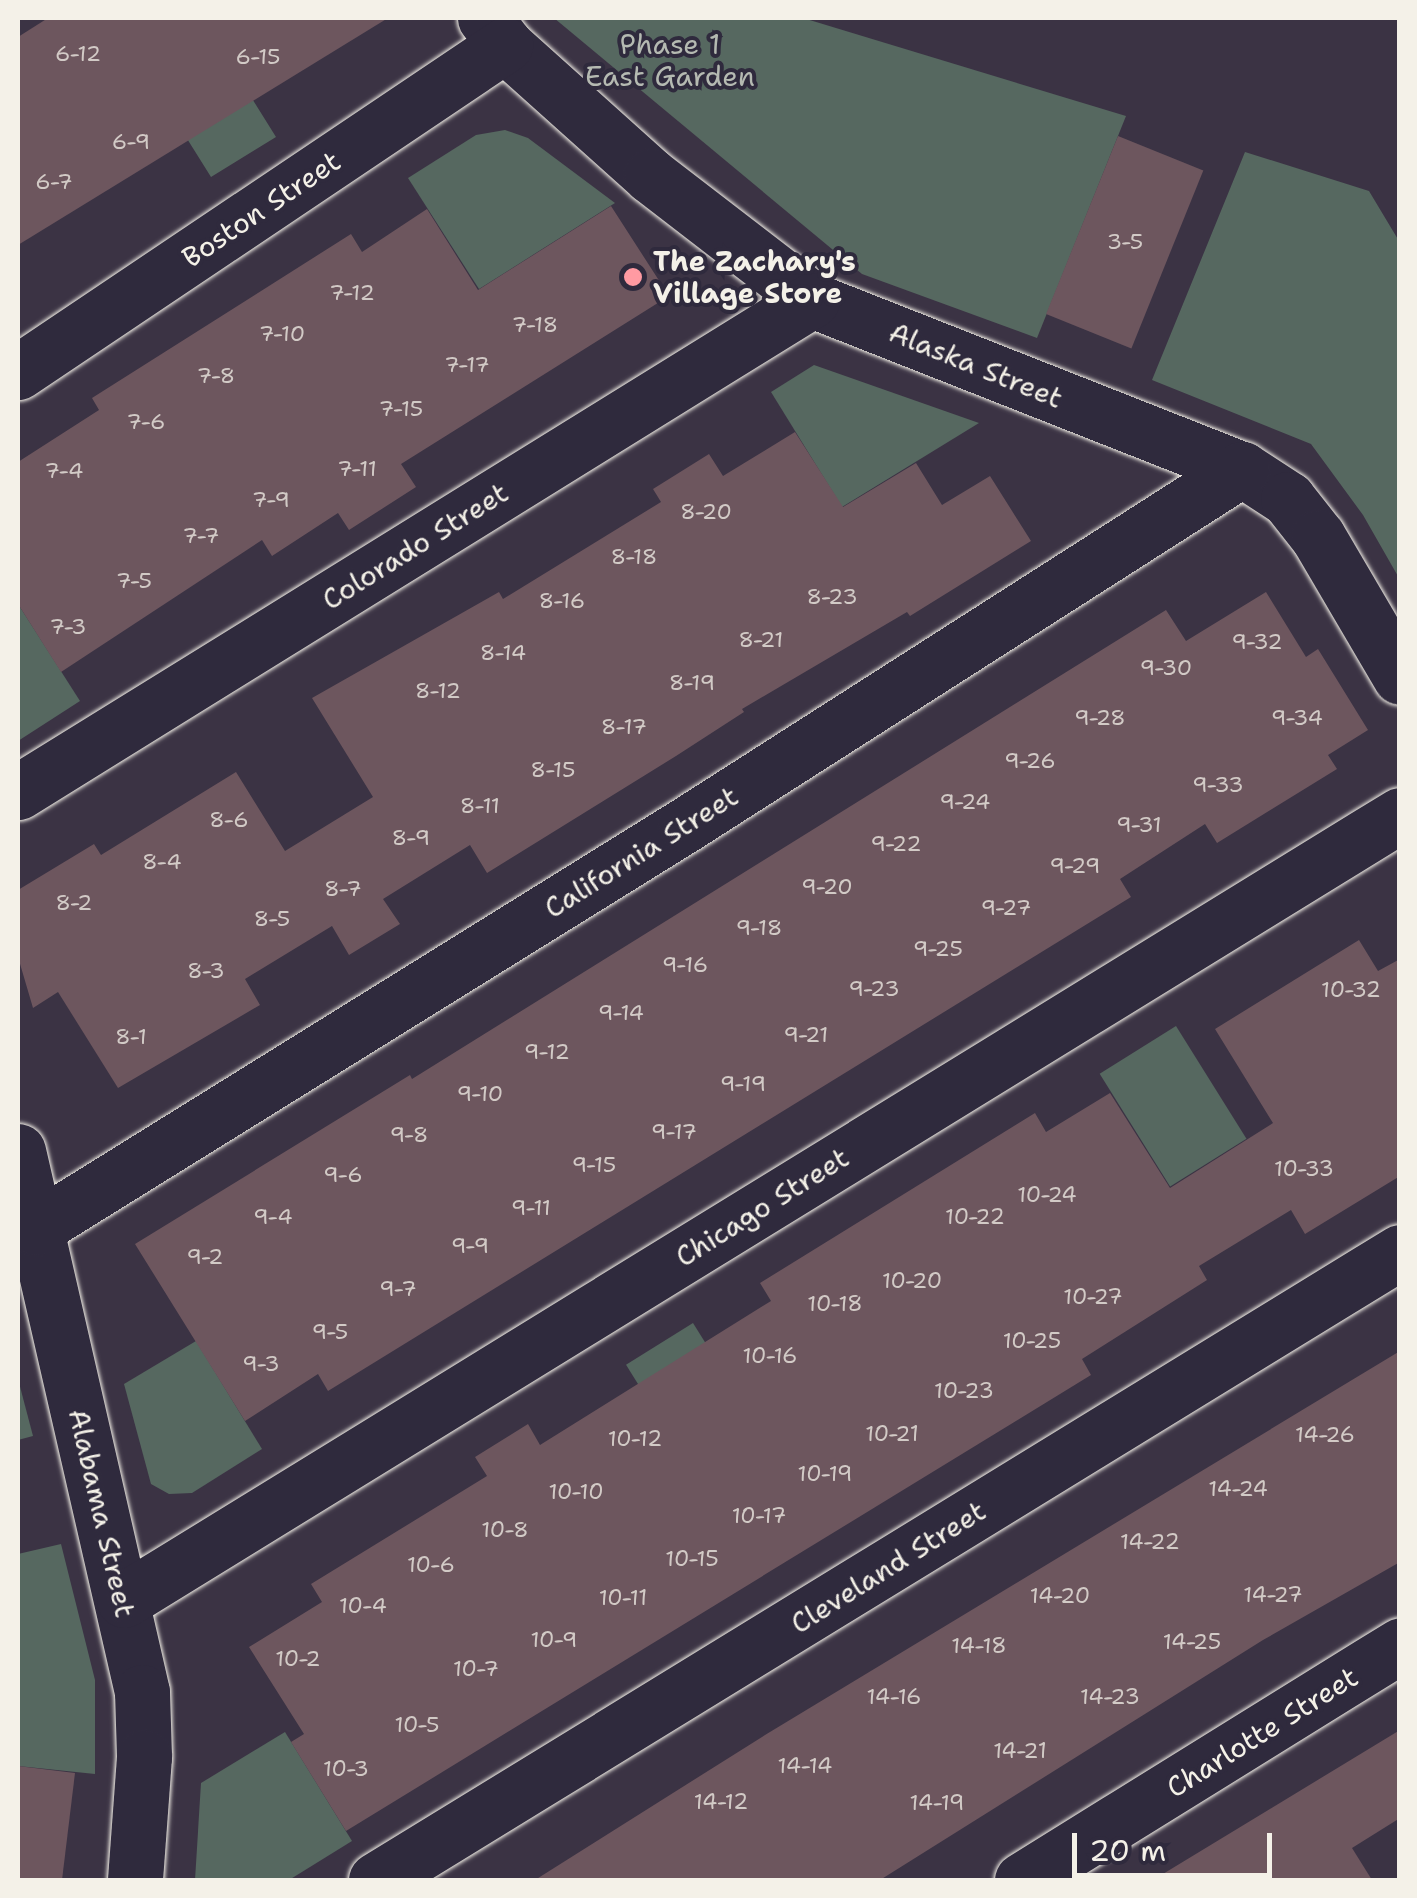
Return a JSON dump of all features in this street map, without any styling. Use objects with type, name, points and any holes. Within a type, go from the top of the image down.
[{"type":"street","name":"Alaska Street","points":[[495,31],[650,176],[812,300],[1242,469],[1288,499],[1318,538],[1400,677]]},
{"type":"street","name":"Boston Street","points":[[18,372],[495,31]]},
{"type":"street","name":"Colorado Street","points":[[18,792],[812,300]]},
{"type":"street","name":"California Street","points":[[36,1228],[668,835],[1242,469]]},
{"type":"street","name":"Chicago Street","points":[[124,1600],[1400,815]]},
{"type":"street","name":"Alabama Street","points":[[18,1151],[124,1600],[142,1692],[144,1757],[135,1880]]},
{"type":"street","name":"Cleveland Street","points":[[376,1880],[1400,1252]]},
{"type":"street","name":"Charlotte Street","points":[[1022,1880],[1400,1646]]},
{"type":"green space","points":[[201,18],[212,18],[205,23],[276,137],[211,177],[139,62],[204,22]]},
{"type":"green space","name":"Phase 1 East Garden","points":[[554,18],[803,18],[1126,116],[1037,338],[862,274]]},
{"type":"green space","points":[[505,130],[528,138],[615,203],[479,289],[408,178],[476,135]]},
{"type":"green space","points":[[1245,152],[1369,191],[1399,241],[1399,578],[1363,515],[1311,444],[1152,380]]},
{"type":"green space","points":[[814,365],[979,423],[842,507],[771,392]]},
{"type":"green space","points":[[18,604],[80,701],[18,741]]},
{"type":"green space","points":[[1176,1026],[1246,1139],[1170,1186],[1100,1074]]},
{"type":"green space","points":[[693,1323],[764,1437],[697,1479],[626,1365]]},
{"type":"green space","points":[[196,1341],[262,1449],[192,1493],[169,1494],[151,1484],[124,1384]]},
{"type":"green space","points":[[18,1379],[33,1436],[18,1440]]},
{"type":"green space","points":[[61,1544],[95,1680],[95,1774],[18,1766],[18,1554]]},
{"type":"green space","points":[[285,1732],[352,1841],[289,1880],[195,1880],[201,1783]]},
{"type":"building","points":[[48,18],[388,18],[18,245],[18,37]]},
{"type":"building","points":[[1118,136],[1203,170],[1131,348],[1046,314]]},
{"type":"building","points":[[611,206],[669,296],[401,464],[416,487],[349,530],[338,513],[272,556],[262,540],[61,672],[18,604],[18,462],[99,410],[92,398],[351,234],[362,252],[427,209],[478,290]]},
{"type":"building","points":[[795,432],[843,507],[916,463],[942,505],[990,476],[1031,541],[910,616],[907,612],[742,709],[744,712],[676,756],[487,873],[470,845],[383,899],[400,924],[349,955],[332,926],[245,979],[260,1005],[118,1088],[58,992],[33,1008],[18,957],[18,890],[94,844],[101,855],[236,772],[285,851],[373,797],[312,698],[499,592],[503,599],[661,502],[653,489],[709,454],[723,476]]},
{"type":"building","points":[[1266,592],[1306,657],[1318,649],[1368,730],[1328,755],[1337,769],[1217,843],[1205,824],[1120,879],[1131,897],[328,1391],[318,1374],[245,1421],[135,1244],[410,1075],[412,1079],[1166,610],[1186,641]]},
{"type":"building","points":[[1359,940],[1378,971],[1400,959],[1400,1176],[1305,1234],[1291,1210],[1199,1266],[1207,1280],[1082,1359],[1091,1375],[346,1831],[291,1742],[304,1734],[249,1647],[322,1602],[311,1584],[487,1476],[475,1457],[528,1424],[540,1445],[771,1301],[760,1283],[1035,1113],[1046,1132],[1110,1093],[1170,1188],[1273,1123],[1215,1029]]},
{"type":"building","points":[[1400,1351],[1400,1562],[1263,1640],[880,1880],[535,1880],[765,1735]]},
{"type":"building","points":[[1400,1730],[1400,1818],[1352,1848],[1372,1880],[1153,1880]]},
{"type":"building","points":[[18,1766],[75,1773],[62,1880],[18,1880]]},
{"type":"place","name":"The Zachary's Village Store","points":[[633,277]]}]
